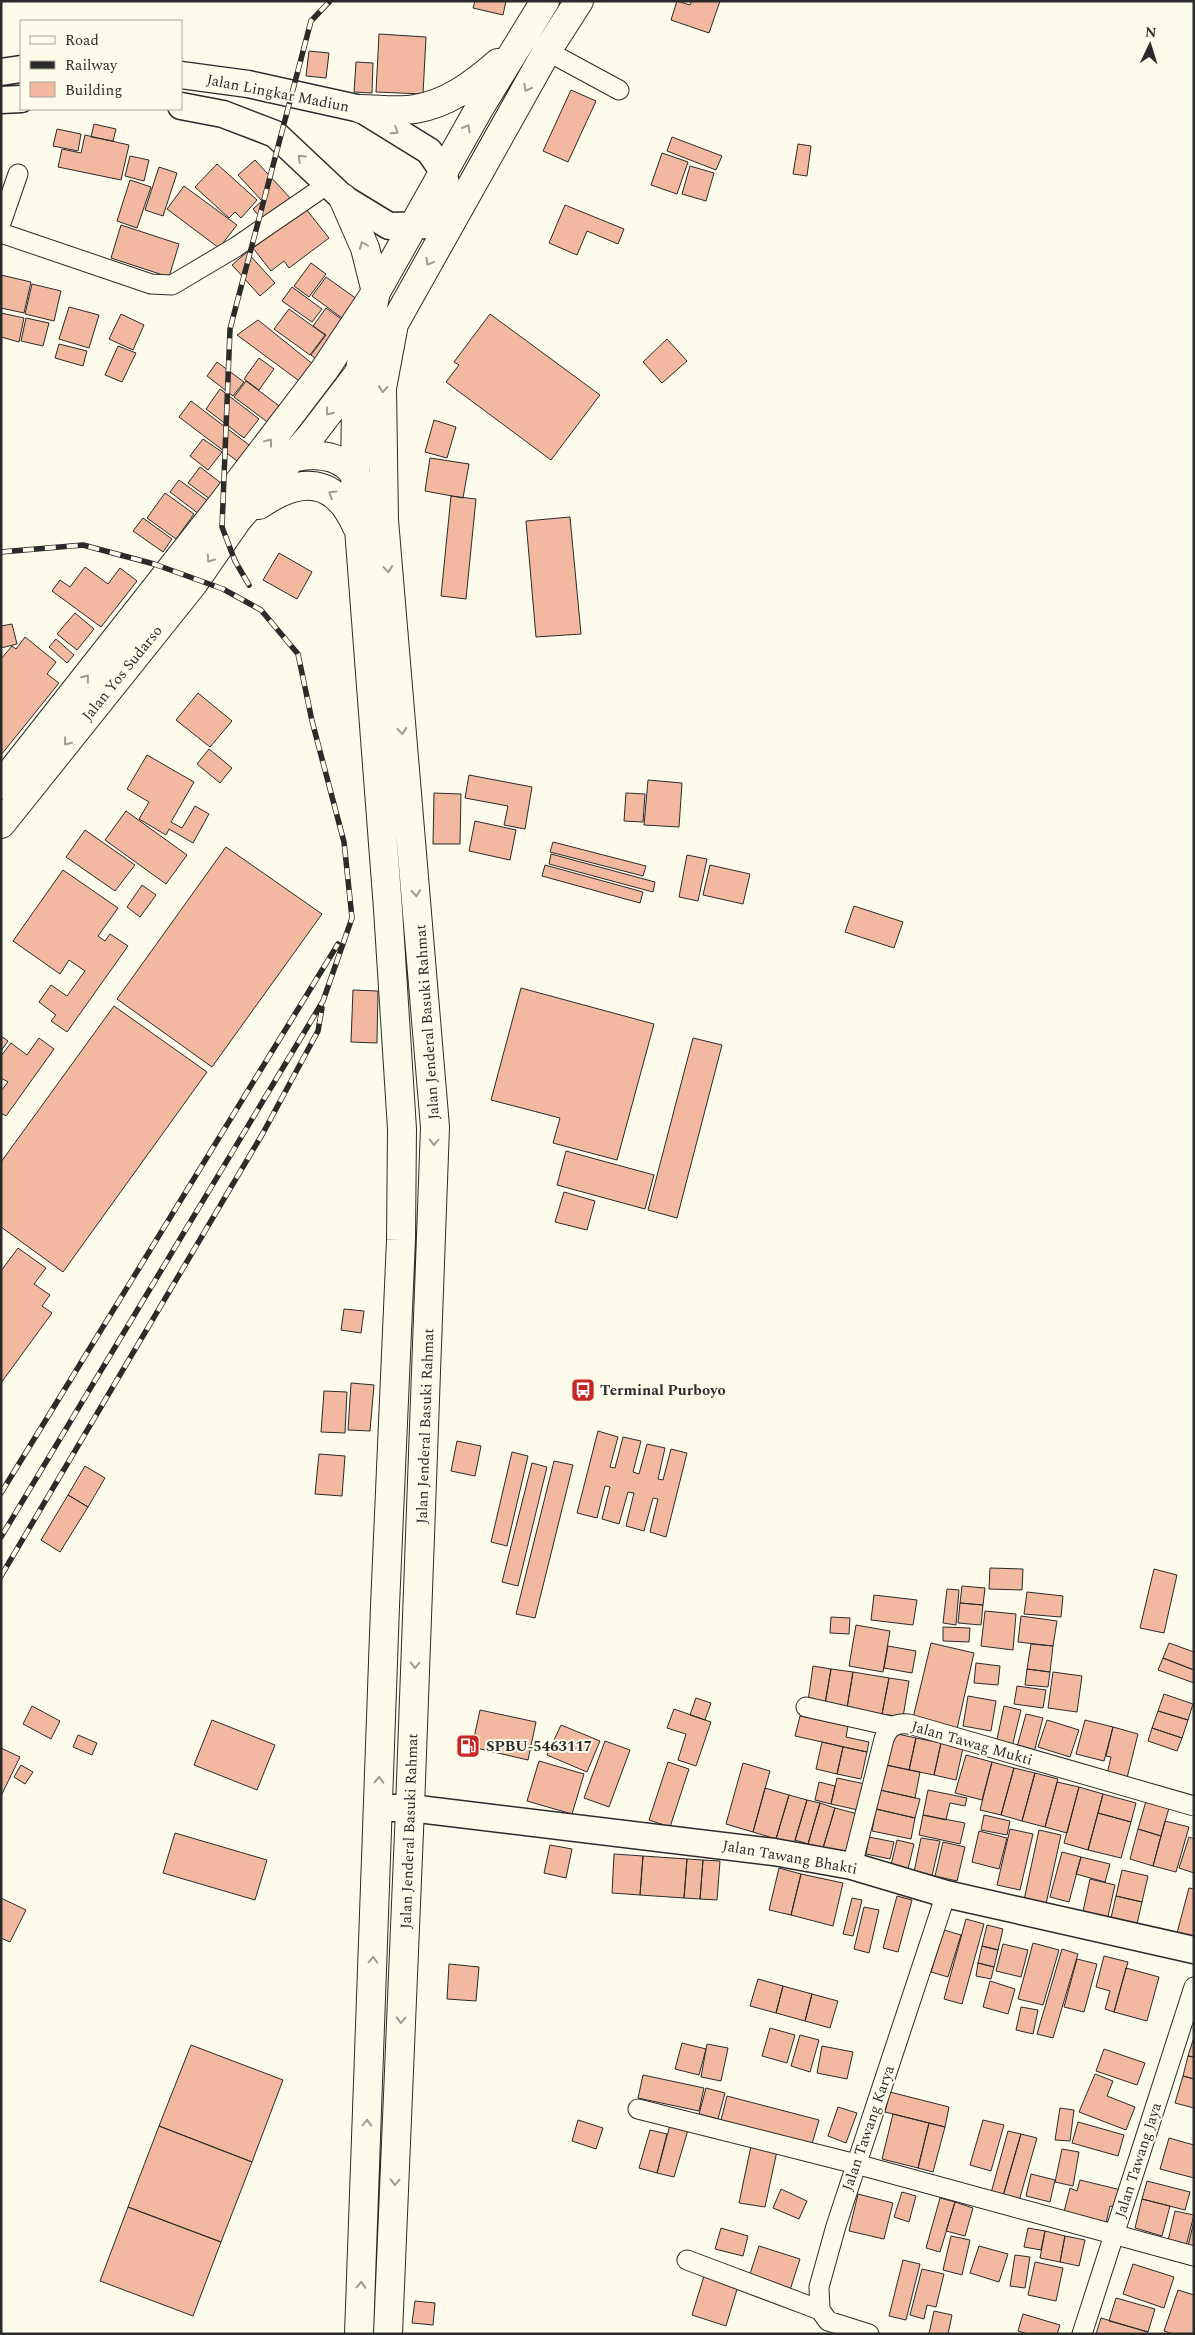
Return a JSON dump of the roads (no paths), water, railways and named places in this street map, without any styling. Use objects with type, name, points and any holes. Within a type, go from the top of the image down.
[{"type":"highway","points":[[228,514],[376,292],[443,171],[545,1]]},
{"type":"highway","points":[[293,457],[359,374],[394,324],[547,52],[579,1]]},
{"type":"highway","points":[[361,109],[415,109],[445,100],[471,86],[517,47]]},
{"type":"highway","points":[[336,191],[365,248],[376,292]]},
{"type":"highway","name":"Jalan Jenderal Basuki Rahmat","points":[[359,2334],[401,1240],[402,1129],[388,909],[355,476],[356,402],[359,374],[376,292]]},
{"type":"highway","name":"Jalan Jenderal Basuki Rahmat","points":[[388,2334],[426,1400],[435,1126],[384,520],[382,388],[394,324]]},
{"type":"highway","points":[[228,514],[269,469],[293,457],[310,455],[327,457],[346,466],[355,476],[384,520]]},
{"type":"highway","points":[[228,514],[276,493],[294,487],[314,485],[334,494],[349,508],[360,533]]},
{"type":"highway","name":"Jalan Yos Sudarso","points":[[1,785],[228,514]]},
{"type":"highway","name":"Jalan Yos Sudarso","points":[[1,824],[193,584],[228,514]]},
{"type":"highway","points":[[395,1401],[426,1400]]},
{"type":"street","points":[[547,52],[619,90]]},
{"type":"street","points":[[1,72],[20,69]]},
{"type":"street","name":"Jalan Lingkar Madiun","points":[[182,75],[248,84],[361,109],[429,151],[443,171]]},
{"type":"street","points":[[1,100],[20,99]]},
{"type":"street","name":"Jalan Lingkar Madiun","points":[[182,106],[222,114],[275,134],[336,191],[389,226],[413,227],[432,224],[454,216]]},
{"type":"street","points":[[443,171],[454,216]]},
{"type":"street","points":[[1,224],[18,174]]},
{"type":"street","points":[[1,233],[151,284],[172,285],[336,191]]},
{"type":"street","points":[[806,1706],[891,1726]]},
{"type":"street","name":"Jalan Tawag Mukti","points":[[852,1866],[884,1739],[891,1726],[898,1724],[909,1724],[1194,1806]]},
{"type":"street","name":"Jalan Tawang Bhakti","points":[[378,1808],[410,1808],[588,1828],[774,1852],[852,1866],[946,1894],[1194,1950]]},
{"type":"street","name":"Jalan Tawang Karya","points":[[820,2310],[819,2286],[836,2226],[946,1894]]},
{"type":"street","name":"Jalan Tawang Jaya","points":[[1082,2334],[1194,1987]]},
{"type":"street","points":[[638,2109],[856,2164],[1194,2256]]},
{"type":"street","points":[[686,2260],[820,2310],[828,2321],[869,2334]]},
{"type":"railway","points":[[249,585],[235,561],[222,527],[230,329],[311,21],[330,1]]},
{"type":"railway","points":[[1,552],[83,545],[154,564],[223,589],[261,610],[298,654],[312,721],[344,842],[352,918],[323,1001],[1,1537]]},
{"type":"railway","points":[[1,1493],[338,944]]},
{"type":"railway","points":[[1,1576],[263,1133],[318,1031],[322,1008]]},
{"type":"place","name":"Terminal Purboyo","points":[[583,1390]]},
{"type":"place","name":"SPBU-5463117","points":[[468,1746]]}]
